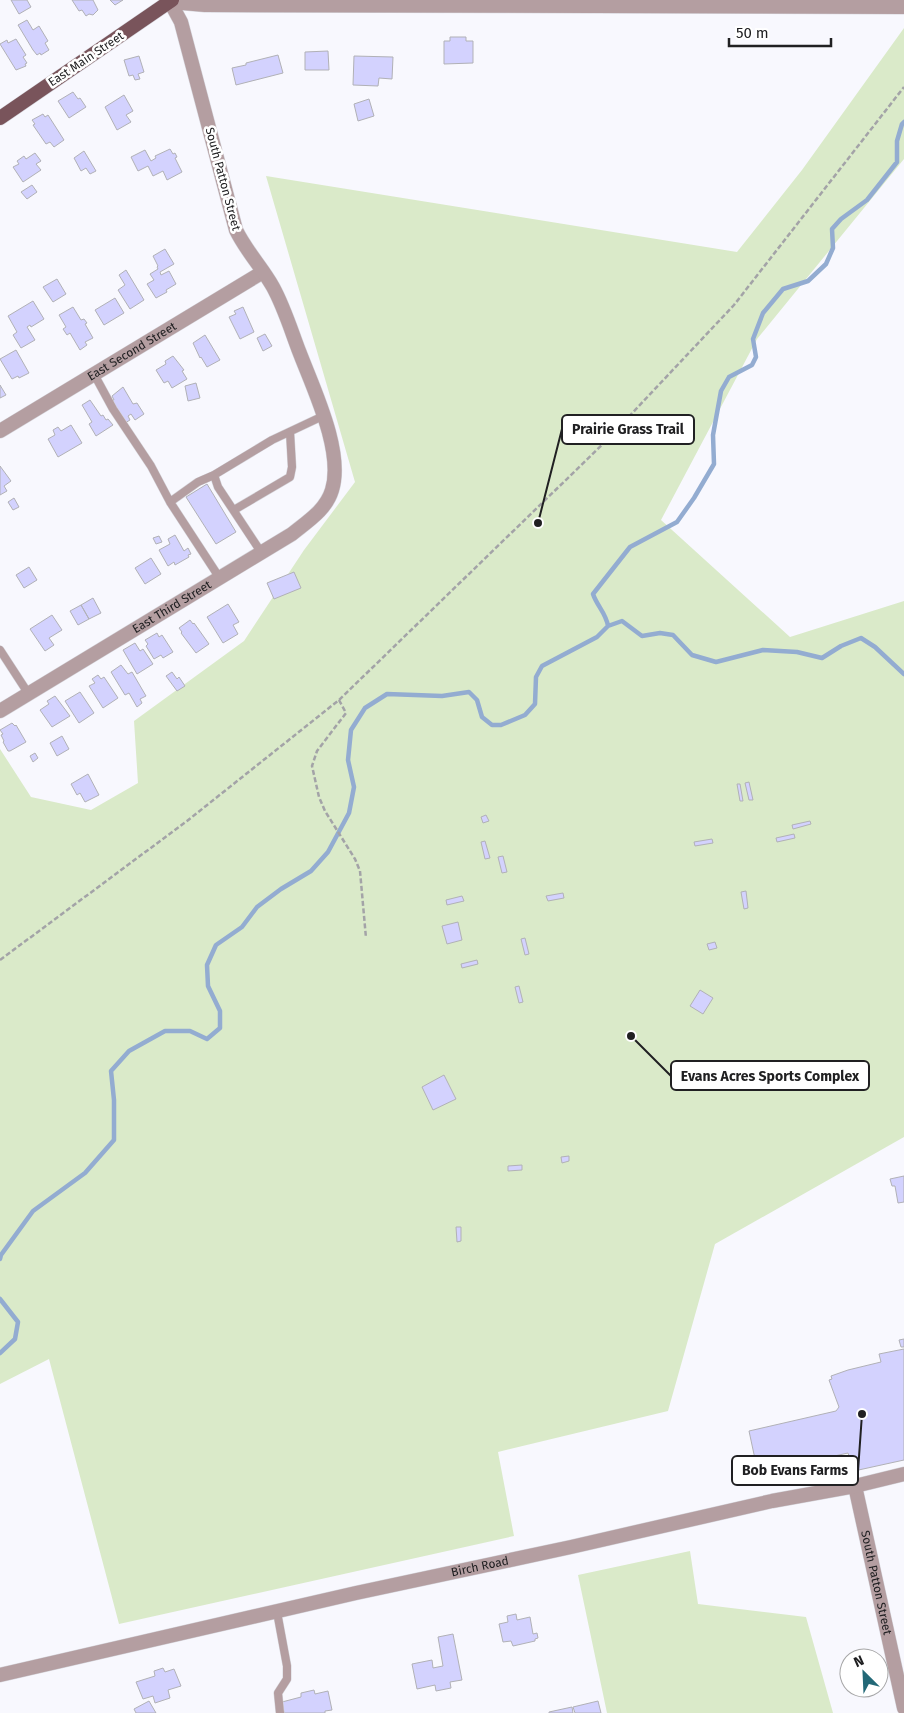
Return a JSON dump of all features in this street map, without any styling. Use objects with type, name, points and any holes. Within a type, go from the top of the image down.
[{"type":"main road","name":"East Main Street","points":[[0,118],[170,0]]},
{"type":"street","points":[[170,0],[205,5],[751,3],[904,7]]},
{"type":"street","name":"South Patton Street","points":[[170,0],[181,22],[236,230],[247,251],[263,272],[280,302],[323,416],[332,448],[334,464],[335,477],[332,490]]},
{"type":"street","name":"East Second Street","points":[[0,432],[263,272]]},
{"type":"street","name":"East Third Street","points":[[0,710],[292,534],[321,510],[332,490]]},
{"type":"street","name":"Birch Road","points":[[0,1675],[571,1548],[772,1501],[855,1486],[904,1474]]},
{"type":"street","name":"South Patton Street","points":[[855,1486],[904,1708]]},
{"type":"lane","points":[[94,374],[113,409],[151,466],[170,502],[219,577]]},
{"type":"lane","points":[[170,502],[198,482],[214,475],[272,440],[323,416]]},
{"type":"lane","points":[[234,510],[290,477],[292,467],[290,432]]},
{"type":"lane","points":[[214,475],[218,487],[261,552]]},
{"type":"lane","points":[[0,650],[28,693]]},
{"type":"lane","points":[[277,1612],[287,1666],[287,1679],[278,1693],[280,1713]]},
{"type":"path","points":[[0,960],[187,821],[339,700],[605,442],[734,305],[904,87]]},
{"type":"path","points":[[339,700],[346,713],[317,751],[312,766],[324,812],[356,859],[362,881],[366,938]]},
{"type":"green space","points":[[904,28],[904,159],[757,339],[661,520],[790,637],[904,601],[904,1137],[715,1244],[668,1411],[498,1452],[514,1536],[119,1624],[49,1359],[0,1384],[0,749],[31,797],[91,810],[138,783],[134,721],[244,641],[304,550],[355,482],[266,176],[737,252],[802,170]]},
{"type":"green space","points":[[690,1551],[698,1604],[806,1617],[833,1713],[607,1713],[578,1575]]},
{"type":"building","points":[[11,0],[27,0],[31,7],[19,14]]},
{"type":"building","points":[[72,0],[93,0],[98,10],[93,15],[89,14],[86,16],[82,10],[79,11]]},
{"type":"building","points":[[110,0],[123,0],[115,5]]},
{"type":"building","points":[[27,20],[33,30],[39,26],[48,41],[45,43],[49,50],[41,55],[40,53],[37,55],[33,50],[18,25]]},
{"type":"building","points":[[450,37],[466,37],[466,41],[473,41],[473,63],[444,64],[444,41],[450,41]]},
{"type":"building","points":[[16,39],[26,55],[23,57],[27,63],[25,64],[26,66],[16,70],[0,44],[7,40],[8,43]]},
{"type":"building","points":[[328,51],[329,70],[305,70],[305,52]]},
{"type":"building","points":[[278,55],[283,73],[236,85],[232,68]]},
{"type":"building","points":[[139,56],[144,72],[138,74],[140,79],[135,80],[133,75],[129,76],[124,60]]},
{"type":"building","points":[[354,56],[393,57],[392,79],[379,78],[378,86],[353,85]]},
{"type":"building","points":[[73,92],[86,107],[69,118],[58,101]]},
{"type":"building","points":[[124,95],[133,111],[126,115],[131,122],[117,130],[105,107]]},
{"type":"building","points":[[369,99],[374,116],[358,121],[354,104]]},
{"type":"building","points":[[43,114],[45,117],[48,115],[64,140],[54,147],[50,142],[46,144],[33,125],[35,124],[32,120]]},
{"type":"building","points":[[170,149],[173,154],[175,153],[177,157],[175,158],[182,172],[167,180],[163,171],[153,176],[148,166],[138,171],[131,157],[145,150],[151,161],[156,158],[155,156]]},
{"type":"building","points":[[84,151],[96,171],[90,174],[86,168],[81,171],[74,158]]},
{"type":"building","points":[[35,153],[41,161],[36,164],[41,170],[23,182],[13,167],[19,164],[17,161],[24,156],[26,159]]},
{"type":"building","points":[[32,185],[37,192],[27,199],[21,192]]},
{"type":"building","points":[[165,249],[174,264],[160,272],[161,275],[169,271],[176,284],[156,298],[147,284],[154,280],[150,274],[158,269],[153,256]]},
{"type":"building","points":[[126,270],[144,300],[130,309],[118,290],[125,285],[119,275]]},
{"type":"building","points":[[57,279],[66,294],[53,302],[43,287]]},
{"type":"building","points":[[115,298],[124,313],[104,325],[95,310]]},
{"type":"building","points":[[33,301],[44,319],[31,327],[30,325],[27,327],[35,340],[21,348],[13,335],[17,332],[8,316]]},
{"type":"building","points":[[73,307],[81,320],[84,319],[87,323],[85,324],[93,338],[85,342],[87,345],[80,350],[70,333],[67,335],[63,329],[66,327],[59,315]]},
{"type":"building","points":[[243,307],[254,332],[240,339],[229,317],[236,314],[234,311]]},
{"type":"building","points":[[265,334],[272,346],[263,351],[257,338]]},
{"type":"building","points":[[205,335],[220,360],[207,367],[200,358],[193,343]]},
{"type":"building","points":[[16,350],[29,373],[12,379],[0,359]]},
{"type":"building","points":[[173,356],[184,370],[182,371],[187,379],[172,388],[168,381],[164,383],[156,370],[166,364],[165,361]]},
{"type":"building","points":[[196,383],[200,398],[188,401],[185,386]]},
{"type":"building","points":[[0,385],[6,395],[0,398]]},
{"type":"building","points":[[123,387],[133,404],[137,403],[144,414],[135,420],[131,414],[128,416],[130,420],[125,423],[112,401],[114,400],[112,396]]},
{"type":"building","points":[[90,400],[101,416],[103,415],[113,425],[96,436],[89,424],[92,422],[82,405]]},
{"type":"building","points":[[71,425],[82,443],[58,457],[48,439],[55,435],[53,430],[58,427],[61,431]]},
{"type":"building","points":[[0,466],[11,481],[4,486],[7,491],[0,495]]},
{"type":"building","points":[[207,484],[236,532],[216,544],[186,497]]},
{"type":"building","points":[[14,498],[19,507],[13,510],[8,502]]},
{"type":"building","points":[[175,535],[184,551],[188,548],[191,554],[175,565],[174,562],[168,566],[159,550],[170,544],[168,539]]},
{"type":"building","points":[[159,536],[162,542],[156,544],[153,538]]},
{"type":"building","points":[[151,558],[161,574],[145,584],[135,568]]},
{"type":"building","points":[[29,567],[37,580],[24,588],[16,575]]},
{"type":"building","points":[[294,572],[301,588],[274,599],[267,583]]},
{"type":"building","points":[[93,598],[101,613],[89,619],[81,605]]},
{"type":"building","points":[[228,604],[239,622],[233,625],[238,634],[223,643],[207,617]]},
{"type":"building","points":[[81,605],[89,619],[78,625],[70,611]]},
{"type":"building","points":[[52,615],[62,630],[49,638],[54,645],[45,651],[30,629]]},
{"type":"building","points":[[190,620],[209,644],[196,653],[179,628]]},
{"type":"building","points":[[157,633],[159,637],[162,635],[173,652],[163,658],[161,655],[154,659],[146,646],[148,644],[145,640]]},
{"type":"building","points":[[135,643],[140,651],[143,649],[153,664],[137,674],[123,650]]},
{"type":"building","points":[[121,665],[128,674],[132,672],[146,696],[140,699],[142,703],[137,707],[129,693],[125,695],[111,672]]},
{"type":"building","points":[[172,672],[177,679],[179,677],[185,686],[177,691],[166,676]]},
{"type":"building","points":[[98,675],[101,679],[104,677],[118,698],[103,708],[89,686],[95,683],[92,679]]},
{"type":"building","points":[[80,692],[94,713],[79,723],[65,701]]},
{"type":"building","points":[[55,696],[70,716],[52,727],[40,710],[49,704],[47,701]]},
{"type":"building","points":[[12,723],[16,725],[26,742],[8,751],[0,730]]},
{"type":"building","points":[[62,736],[69,749],[57,756],[50,743]]},
{"type":"building","points":[[35,753],[38,758],[33,762],[30,756]]},
{"type":"building","points":[[88,774],[99,795],[85,802],[80,793],[77,795],[71,784]]},
{"type":"building","points":[[749,782],[753,800],[749,800],[745,783]]},
{"type":"building","points":[[737,784],[740,784],[743,801],[740,801]]},
{"type":"building","points":[[486,815],[489,821],[483,823],[481,817]]},
{"type":"building","points":[[810,821],[811,824],[793,829],[792,825]]},
{"type":"building","points":[[794,834],[795,838],[777,842],[776,838]]},
{"type":"building","points":[[712,839],[713,843],[695,846],[694,842]]},
{"type":"building","points":[[485,841],[490,858],[485,859],[481,842]]},
{"type":"building","points":[[503,856],[507,872],[502,873],[498,857]]},
{"type":"building","points":[[746,891],[748,908],[744,909],[741,892]]},
{"type":"building","points":[[563,893],[564,898],[548,901],[546,896]]},
{"type":"building","points":[[462,896],[464,901],[447,905],[446,900]]},
{"type":"building","points":[[458,922],[462,940],[447,944],[442,926]]},
{"type":"building","points":[[525,938],[529,954],[525,955],[521,939]]},
{"type":"building","points":[[715,942],[717,948],[709,950],[707,944]]},
{"type":"building","points":[[477,960],[478,964],[462,968],[461,964]]},
{"type":"building","points":[[519,986],[523,1002],[519,1003],[515,987]]},
{"type":"building","points":[[700,990],[713,998],[703,1014],[690,1006]]},
{"type":"building","points":[[444,1075],[456,1099],[433,1110],[422,1087]]},
{"type":"building","points":[[569,1156],[569,1161],[562,1163],[561,1157]]},
{"type":"building","points":[[522,1165],[522,1170],[508,1171],[508,1166]]},
{"type":"building","points":[[904,1176],[904,1202],[898,1203],[895,1186],[892,1186],[890,1179]]},
{"type":"building","points":[[456,1227],[461,1227],[461,1241],[457,1242]]},
{"type":"building","points":[[904,1339],[904,1347],[901,1347],[899,1340]]},
{"type":"building","points":[[904,1349],[904,1460],[854,1471],[848,1453],[758,1473],[749,1431],[836,1411],[839,1407],[829,1380],[832,1379],[831,1376],[881,1362],[879,1354]]},
{"type":"building","points":[[516,1614],[517,1620],[530,1617],[533,1634],[537,1633],[538,1638],[535,1641],[513,1646],[511,1641],[503,1642],[499,1624],[508,1622],[507,1616]]},
{"type":"building","points":[[453,1634],[462,1680],[450,1682],[451,1688],[436,1691],[435,1685],[417,1689],[412,1664],[432,1660],[433,1668],[443,1666],[438,1637]]},
{"type":"building","points":[[163,1668],[165,1672],[174,1669],[181,1686],[168,1690],[170,1698],[155,1703],[153,1696],[143,1699],[136,1682],[155,1676],[154,1671]]},
{"type":"building","points":[[314,1690],[315,1694],[328,1691],[332,1710],[325,1711],[325,1713],[284,1713],[282,1702],[301,1697],[301,1693]]},
{"type":"building","points":[[149,1701],[156,1713],[136,1713],[134,1709]]},
{"type":"building","points":[[598,1701],[601,1713],[575,1713],[573,1707]]},
{"type":"building","points":[[572,1707],[573,1713],[549,1713],[549,1712]]},
{"type":"waterway","points":[[608,626],[593,594],[630,547],[677,522],[694,498],[714,464],[713,435],[721,391],[729,377],[752,365],[756,357],[753,339],[763,313],[783,289],[808,281],[826,264],[833,248],[832,229],[841,219],[867,200],[897,162],[897,141],[904,122]]},
{"type":"waterway","points":[[0,1259],[33,1211],[85,1173],[114,1140],[114,1100],[111,1071],[129,1051],[165,1031],[190,1031],[207,1039],[220,1028],[220,1011],[208,986],[207,965],[216,945],[242,927],[257,907],[281,889],[311,871],[328,852],[349,813],[354,787],[348,760],[351,730],[365,708],[387,694],[442,696],[469,692],[477,700],[482,717],[492,725],[501,725],[525,715],[535,704],[536,677],[542,666],[597,637],[608,626],[622,621],[642,636],[660,633],[673,635],[692,655],[716,662],[763,650],[797,652],[822,658],[841,646],[861,638],[875,647],[904,674]]},
{"type":"waterway","points":[[0,1299],[18,1322],[15,1339],[0,1353]]},
{"type":"place","name":"Prairie Grass Trail","points":[[538,523]]},
{"type":"place","name":"Evans Acres Sports Complex","points":[[631,1036]]},
{"type":"place","name":"Bob Evans Farms","points":[[862,1414]]}]
